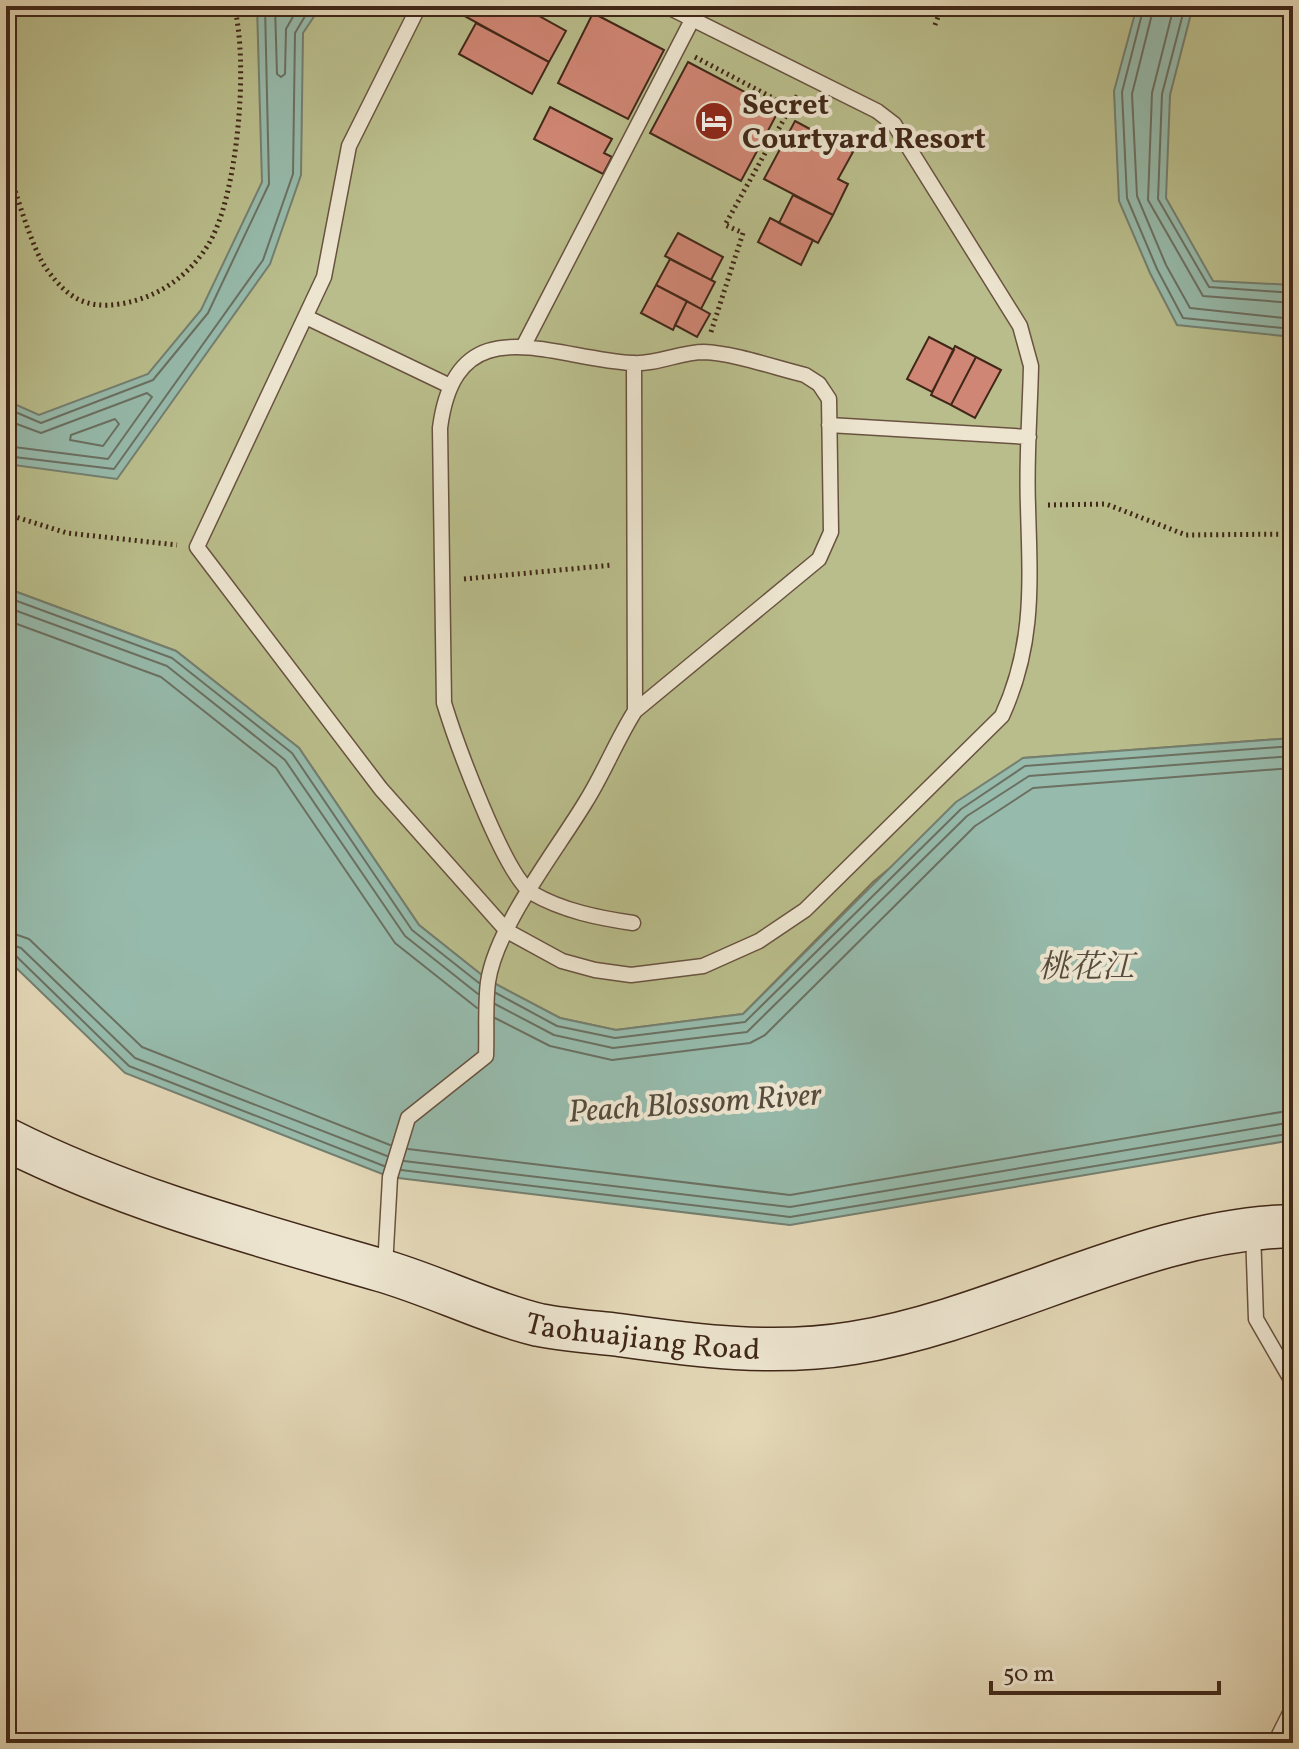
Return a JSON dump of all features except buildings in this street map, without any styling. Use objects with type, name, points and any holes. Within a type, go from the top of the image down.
[{"type":"street","name":"Taohuajiang Road","points":[[6,1139],[63,1168],[219,1225],[385,1271],[538,1324],[681,1344],[777,1352],[854,1343],[976,1313],[1187,1240],[1273,1226]]},
{"type":"lane","points":[[419,6],[349,146],[324,277],[197,547],[381,789],[507,931],[562,961],[631,975],[703,966],[759,941],[805,910],[1002,716],[1018,681],[1032,571],[1028,506],[1031,366],[1020,326],[894,124],[877,111],[666,6]]},
{"type":"lane","points":[[524,345],[692,20]]},
{"type":"lane","points":[[306,317],[450,386]]},
{"type":"lane","points":[[385,1271],[390,1177],[408,1118],[486,1056],[488,980],[507,931],[530,892],[588,800],[635,711],[819,559],[831,532],[829,399],[812,379],[705,352],[634,363],[524,345],[477,354],[466,361],[450,386],[443,408],[439,451],[444,580],[441,662],[444,703],[457,744],[506,857],[530,892],[575,912],[633,923]]},
{"type":"lane","points":[[634,363],[635,711]]},
{"type":"lane","points":[[829,425],[1029,437]]},
{"type":"lane","points":[[1273,1226],[1256,1319],[1293,1383]]},
{"type":"lane","points":[[1275,1743],[1293,1707]]},
{"type":"path","points":[[6,163],[46,269],[70,296],[97,307],[141,301],[181,278],[209,244],[223,201],[239,123],[243,71],[234,6]]},
{"type":"path","points":[[935,25],[942,6]]},
{"type":"path","points":[[678,47],[790,107]]},
{"type":"path","points":[[705,352],[743,233],[725,225],[808,77]]},
{"type":"path","points":[[1028,506],[1106,504],[1197,536],[1293,534]]},
{"type":"path","points":[[6,514],[67,533],[197,547]]},
{"type":"path","points":[[444,580],[555,573],[634,562]]},
{"type":"green space","points":[[6,6],[1293,6],[1293,738],[1023,758],[873,882],[743,1014],[616,1030],[560,1018],[488,980],[419,925],[299,748],[176,651],[6,588]]},
{"type":"water","points":[[257,6],[321,6],[303,33],[301,175],[270,264],[117,479],[6,464],[6,385],[12,403],[39,415],[148,374],[201,310],[262,182]]},
{"type":"water","points":[[1137,6],[1193,6],[1170,95],[1166,198],[1213,281],[1293,285],[1293,337],[1177,325],[1150,273],[1119,201],[1114,91]]},
{"type":"water","name":"桃花江","points":[[6,588],[176,651],[299,748],[419,925],[488,980],[560,1018],[616,1030],[743,1014],[956,802],[1023,758],[1293,738],[1293,1140],[790,1225],[390,1177],[125,1073],[6,958]]},
{"type":"place","name":"Secret Courtyard Resort","points":[[714,121]]},
{"type":"water label","name":"Peach Blossom River","points":[[695,1102]]}]
